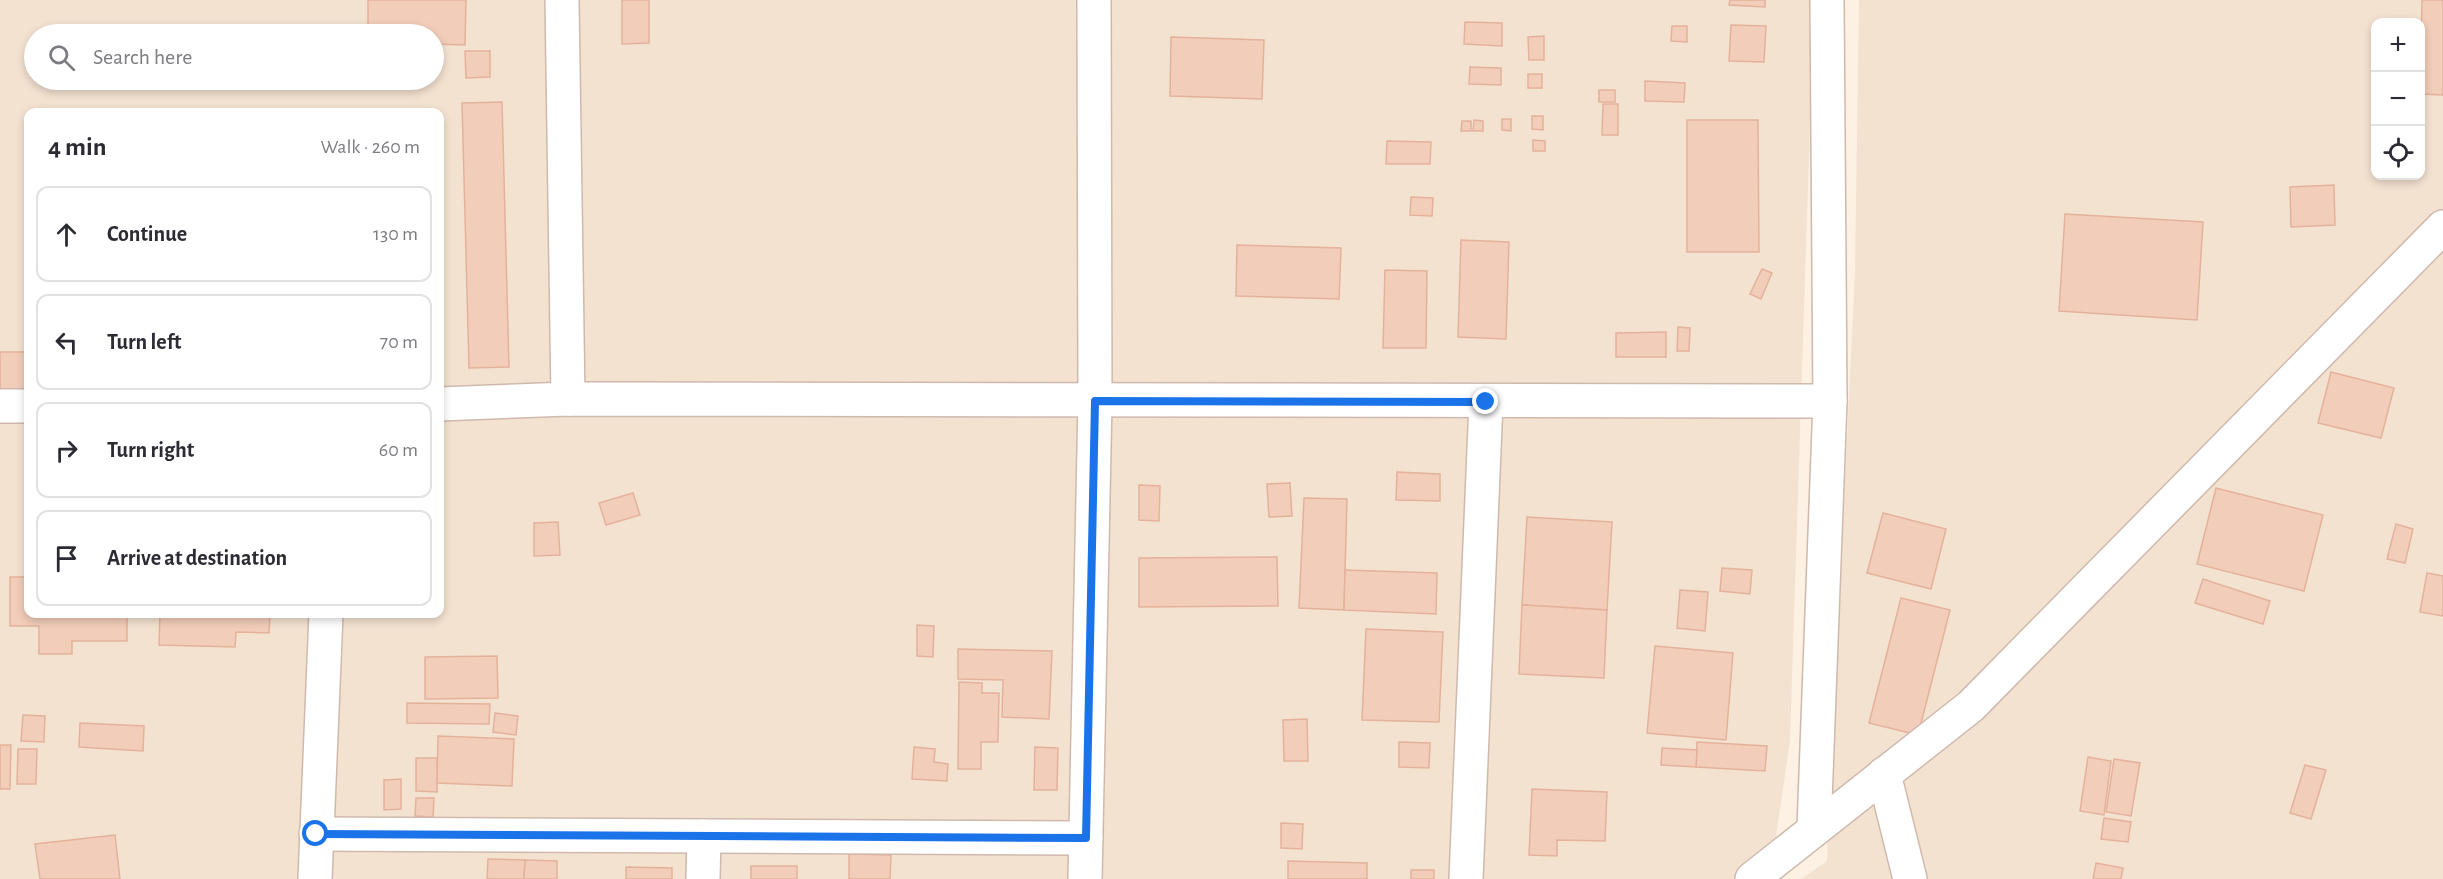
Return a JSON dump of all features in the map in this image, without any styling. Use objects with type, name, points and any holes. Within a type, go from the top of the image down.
[{"type":"street","points":[[562,0],[568,399]]},
{"type":"street","points":[[1085,879],[1095,401],[1094,0]]},
{"type":"street","points":[[1814,828],[1830,402],[1827,0]]},
{"type":"street","points":[[1752,879],[1971,706],[2443,227]]},
{"type":"street","points":[[444,404],[568,399],[1830,402]]},
{"type":"street","points":[[1466,879],[1486,402]]},
{"type":"street","points":[[0,406],[24,406]]},
{"type":"street","points":[[315,879],[326,618]]},
{"type":"street","points":[[1884,774],[1910,879]]},
{"type":"street","points":[[316,834],[1086,838]]},
{"type":"street","points":[[704,836],[704,879]]},
{"type":"shaded area","points":[[0,0],[1814,0],[1790,741],[1775,843],[1741,879],[0,879]]},
{"type":"shaded area","points":[[1859,0],[2443,0],[2443,879],[1801,879],[1827,861],[1855,271]]},
{"type":"building","points":[[368,0],[466,0],[465,45],[444,44],[444,24],[368,24]]},
{"type":"building","points":[[622,0],[649,0],[649,43],[622,44]]},
{"type":"building","points":[[1730,0],[1765,0],[1765,7],[1729,5]]},
{"type":"building","points":[[2422,0],[2443,0],[2443,95],[2425,94],[2425,18],[2422,18]]},
{"type":"building","points":[[1465,22],[1502,23],[1502,46],[1464,44]]},
{"type":"building","points":[[1731,25],[1766,26],[1764,62],[1729,61]]},
{"type":"building","points":[[1672,26],[1687,26],[1687,42],[1671,41]]},
{"type":"building","points":[[1544,36],[1544,60],[1529,60],[1528,37]]},
{"type":"building","points":[[1171,37],[1264,40],[1262,99],[1170,96]]},
{"type":"building","points":[[465,51],[490,51],[490,77],[466,78]]},
{"type":"building","points":[[1470,67],[1501,68],[1501,85],[1469,84]]},
{"type":"building","points":[[1528,74],[1542,74],[1542,88],[1528,88]]},
{"type":"building","points":[[1645,81],[1685,83],[1684,102],[1645,101]]},
{"type":"building","points":[[1599,90],[1615,90],[1615,102],[1599,102]]},
{"type":"building","points":[[502,102],[509,367],[469,368],[462,103]]},
{"type":"building","points":[[1603,104],[1618,104],[1618,135],[1602,135]]},
{"type":"building","points":[[1532,116],[1543,116],[1543,130],[1532,129]]},
{"type":"building","points":[[1502,119],[1511,119],[1511,131],[1502,130]]},
{"type":"building","points":[[1474,120],[1483,121],[1483,131],[1473,131]]},
{"type":"building","points":[[1687,120],[1758,120],[1759,252],[1687,252]]},
{"type":"building","points":[[1462,121],[1471,121],[1471,131],[1461,131]]},
{"type":"building","points":[[1533,140],[1545,141],[1545,151],[1533,151]]},
{"type":"building","points":[[1387,141],[1431,142],[1430,164],[1386,164]]},
{"type":"building","points":[[2334,185],[2335,225],[2291,227],[2290,187]]},
{"type":"building","points":[[1411,197],[1433,198],[1432,216],[1410,215]]},
{"type":"building","points":[[2065,214],[2203,222],[2197,320],[2059,311]]},
{"type":"building","points":[[1461,240],[1509,242],[1506,339],[1458,337]]},
{"type":"building","points":[[1237,245],[1341,248],[1339,299],[1236,296]]},
{"type":"building","points":[[1762,269],[1772,273],[1761,299],[1750,294]]},
{"type":"building","points":[[1385,270],[1427,271],[1426,348],[1383,348]]},
{"type":"building","points":[[1678,327],[1690,328],[1689,351],[1677,351]]},
{"type":"building","points":[[1666,332],[1666,357],[1616,357],[1616,333]]},
{"type":"building","points":[[0,352],[24,352],[24,389],[0,389]]},
{"type":"building","points":[[2331,372],[2394,388],[2381,438],[2318,423]]},
{"type":"building","points":[[1397,472],[1440,474],[1440,501],[1396,500]]},
{"type":"building","points":[[1290,483],[1292,516],[1269,517],[1267,484]]},
{"type":"building","points":[[1139,485],[1160,486],[1159,521],[1139,520]]},
{"type":"building","points":[[2216,488],[2323,515],[2304,591],[2197,564]]},
{"type":"building","points":[[633,493],[640,515],[606,525],[599,503]]},
{"type":"building","points":[[1304,498],[1347,499],[1344,610],[1299,608]]},
{"type":"building","points":[[1883,513],[1946,529],[1931,589],[1867,573]]},
{"type":"building","points":[[1527,517],[1612,522],[1607,610],[1522,605]]},
{"type":"building","points":[[558,522],[560,555],[534,556],[534,523]]},
{"type":"building","points":[[2396,524],[2413,529],[2405,563],[2387,559]]},
{"type":"building","points":[[1277,557],[1278,606],[1139,607],[1139,558]]},
{"type":"building","points":[[1722,568],[1752,570],[1750,594],[1720,591]]},
{"type":"building","points":[[1345,570],[1437,573],[1436,614],[1344,610]]},
{"type":"building","points":[[2427,573],[2443,576],[2443,616],[2420,612]]},
{"type":"building","points":[[10,577],[24,577],[24,618],[127,618],[127,641],[72,641],[72,654],[39,654],[39,626],[10,626]]},
{"type":"building","points":[[2203,579],[2270,601],[2263,624],[2195,603]]},
{"type":"building","points":[[1680,590],[1708,592],[1705,631],[1677,628]]},
{"type":"building","points":[[1901,598],[1950,610],[1918,735],[1869,723]]},
{"type":"building","points":[[1522,605],[1607,610],[1604,678],[1519,674]]},
{"type":"building","points":[[160,618],[270,618],[269,633],[236,632],[235,647],[159,645]]},
{"type":"building","points":[[917,625],[934,626],[933,657],[917,656]]},
{"type":"building","points":[[1366,629],[1443,632],[1439,722],[1362,720]]},
{"type":"building","points":[[1655,646],[1733,653],[1726,740],[1647,733]]},
{"type":"building","points":[[958,649],[1052,651],[1049,719],[1002,717],[1003,680],[958,679]]},
{"type":"building","points":[[497,656],[498,698],[425,699],[425,657]]},
{"type":"building","points":[[959,682],[982,683],[982,693],[999,693],[998,742],[981,742],[981,769],[958,769]]},
{"type":"building","points":[[407,703],[490,704],[489,724],[407,723]]},
{"type":"building","points":[[495,713],[518,716],[516,735],[493,732]]},
{"type":"building","points":[[23,715],[45,716],[44,742],[21,741]]},
{"type":"building","points":[[1307,719],[1308,761],[1284,761],[1283,720]]},
{"type":"building","points":[[80,723],[144,726],[143,751],[79,747]]},
{"type":"building","points":[[438,736],[514,739],[512,786],[437,783]]},
{"type":"building","points":[[1399,742],[1430,743],[1429,768],[1399,767]]},
{"type":"building","points":[[1697,742],[1767,746],[1765,771],[1696,767]]},
{"type":"building","points":[[0,745],[11,745],[10,789],[0,789]]},
{"type":"building","points":[[914,747],[935,749],[934,762],[948,764],[947,781],[912,779]]},
{"type":"building","points":[[1035,747],[1058,748],[1057,790],[1034,790]]},
{"type":"building","points":[[1662,748],[1697,750],[1696,767],[1661,765]]},
{"type":"building","points":[[18,749],[37,749],[36,784],[17,784]]},
{"type":"building","points":[[2088,757],[2111,761],[2104,815],[2080,811]]},
{"type":"building","points":[[416,758],[437,758],[437,792],[416,791]]},
{"type":"building","points":[[2114,759],[2140,763],[2131,816],[2106,812]]},
{"type":"building","points":[[2305,765],[2326,770],[2311,819],[2290,813]]},
{"type":"building","points":[[401,779],[401,809],[384,810],[384,780]]},
{"type":"building","points":[[1532,789],[1607,792],[1605,841],[1557,840],[1557,856],[1529,855]]},
{"type":"building","points":[[416,798],[434,798],[433,817],[415,816]]},
{"type":"building","points":[[2104,818],[2131,822],[2128,842],[2101,839]]},
{"type":"building","points":[[1281,823],[1303,824],[1302,849],[1281,848]]},
{"type":"building","points":[[115,835],[120,879],[40,879],[35,844]]},
{"type":"building","points":[[849,854],[891,855],[890,879],[849,879]]},
{"type":"building","points":[[488,859],[525,860],[524,879],[487,879]]},
{"type":"building","points":[[525,860],[557,861],[557,879],[524,879]]},
{"type":"building","points":[[1288,861],[1367,863],[1367,879],[1288,879]]},
{"type":"building","points":[[2096,863],[2123,868],[2121,879],[2093,879]]},
{"type":"building","points":[[751,866],[797,866],[797,879],[751,879]]},
{"type":"building","points":[[626,867],[672,868],[672,879],[626,879]]},
{"type":"building","points":[[1411,870],[1434,870],[1434,879],[1411,879]]},
{"type":"route","points":[[316,834],[1086,838],[1095,401],[1486,402]]}]
